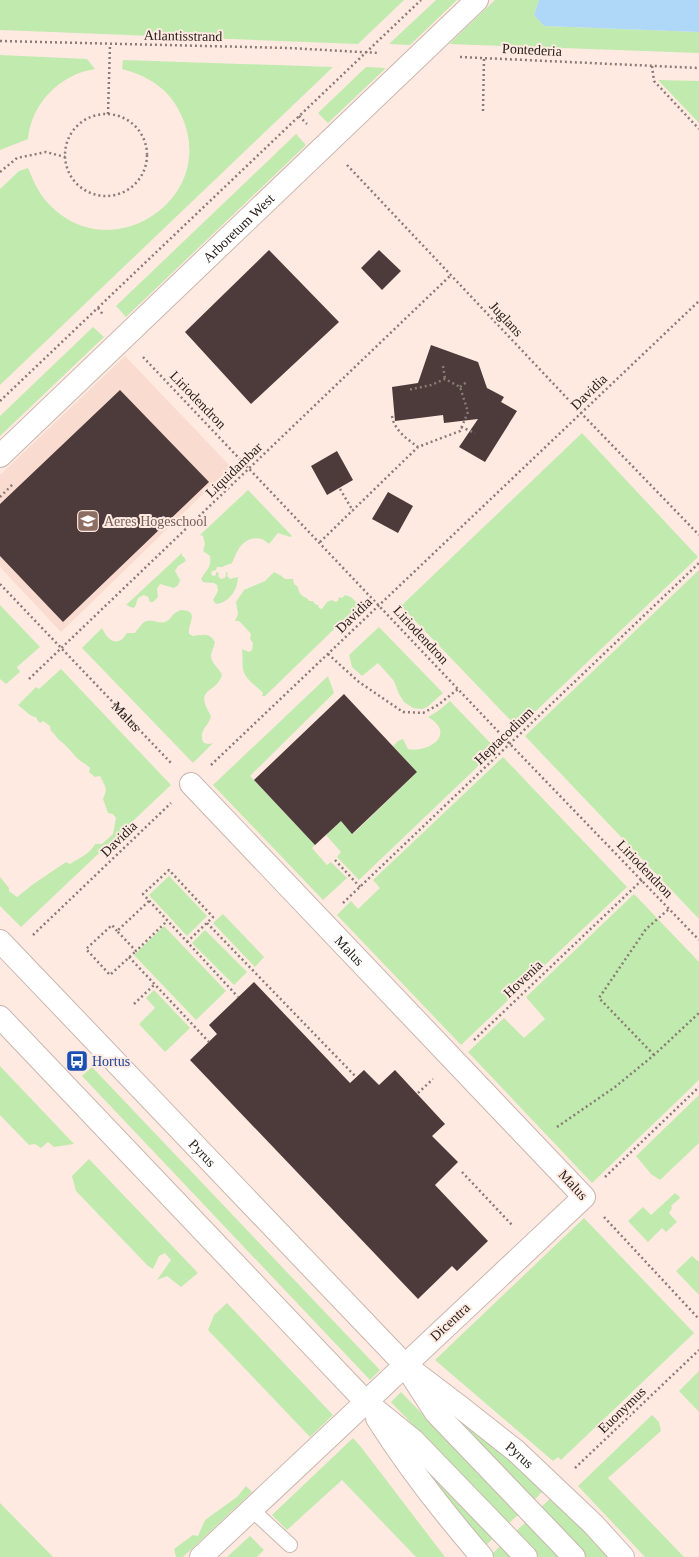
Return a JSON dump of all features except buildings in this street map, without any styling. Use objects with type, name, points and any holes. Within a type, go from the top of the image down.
[{"type":"street","name":"Arboretum West","points":[[0,456],[477,0]]},
{"type":"street","name":"Malus","points":[[191,784],[584,1197]]},
{"type":"street","name":"Pyrus","points":[[0,941],[405,1365],[516,1451],[594,1525],[623,1557]]},
{"type":"street","points":[[0,1017],[366,1402],[413,1440],[526,1557]]},
{"type":"street","name":"Dicentra","points":[[201,1557],[584,1197]]},
{"type":"street","name":"Pyrus","points":[[405,1365],[436,1413],[574,1557]]},
{"type":"street","points":[[366,1402],[393,1444],[426,1489],[482,1557]]},
{"type":"lane","points":[[251,1509],[290,1545]]},
{"type":"path","points":[[0,401],[420,0]]},
{"type":"path","name":"Atlantisstrand","points":[[0,41],[290,48],[365,53]]},
{"type":"path","points":[[108,114],[110,44]]},
{"type":"path","name":"Pontederia","points":[[365,53],[699,68]]},
{"type":"path","points":[[483,111],[484,58]]},
{"type":"path","points":[[652,66],[654,81],[699,129]]},
{"type":"path","points":[[108,114],[130,122],[142,136],[146,144],[146,163],[144,172],[133,186],[117,195],[99,196],[82,188],[70,174],[65,157],[68,139],[79,124],[96,115],[108,114]]},
{"type":"path","name":"Juglans","points":[[299,116],[699,535]]},
{"type":"path","points":[[0,172],[17,158],[46,152],[65,157]]},
{"type":"path","name":"Liquidambar","points":[[29,679],[451,275]]},
{"type":"path","name":"Davidia","points":[[32,935],[699,301]]},
{"type":"path","name":"Liriodendron","points":[[98,308],[123,337],[250,468],[510,744],[699,940]]},
{"type":"path","points":[[443,366],[445,379]]},
{"type":"path","points":[[320,542],[418,447],[460,431],[468,412],[460,387],[445,379]]},
{"type":"path","points":[[408,390],[431,385],[445,379]]},
{"type":"path","points":[[460,387],[468,381]]},
{"type":"path","points":[[392,416],[393,423],[403,436],[418,447]]},
{"type":"path","points":[[461,427],[475,433]]},
{"type":"path","points":[[340,489],[353,511]]},
{"type":"path","name":"Heptacodium","points":[[322,922],[699,563]]},
{"type":"path","name":"Malus","points":[[0,584],[191,784]]},
{"type":"path","points":[[328,654],[359,682],[403,712],[423,713],[438,705],[458,689]]},
{"type":"path","points":[[335,860],[360,887]]},
{"type":"path","points":[[187,942],[213,918],[169,870],[143,894],[167,921],[238,997]]},
{"type":"path","name":"Hovenia","points":[[418,1093],[642,880]]},
{"type":"path","points":[[117,931],[149,901]]},
{"type":"path","points":[[654,1055],[599,998],[646,929],[669,909]]},
{"type":"path","points":[[136,951],[112,925],[86,949],[110,975],[136,951],[167,921]]},
{"type":"path","points":[[207,923],[356,1077]]},
{"type":"path","points":[[129,957],[208,1042]]},
{"type":"path","points":[[134,1004],[155,984]]},
{"type":"path","points":[[537,1147],[559,1125],[615,1087],[654,1055],[699,1013]]},
{"type":"path","points":[[584,1197],[699,1087]]},
{"type":"path","points":[[462,1172],[532,1246]]},
{"type":"path","name":"Malus","points":[[584,1197],[699,1319]]},
{"type":"path","name":"Euonymus","points":[[574,1469],[699,1350]]},
{"type":"shaded area","name":"Aeres Hogeschool","points":[[125,356],[231,467],[61,632],[0,567],[0,475]]},
{"type":"green space","points":[[0,0],[404,0],[358,44],[0,30]]},
{"type":"green space","points":[[436,0],[457,0],[410,45],[389,44]]},
{"type":"green space","points":[[495,0],[539,0],[534,15],[544,26],[699,32],[699,53],[449,44]]},
{"type":"green space","points":[[0,55],[87,59],[95,69],[70,77],[59,84],[41,103],[30,126],[28,139],[0,150]]},
{"type":"green space","points":[[123,60],[333,67],[0,385],[0,189],[19,171],[28,168],[38,190],[47,202],[71,221],[98,229],[125,228],[150,217],[171,200],[185,177],[189,149],[183,119],[178,109],[159,86],[142,76],[122,69]]},
{"type":"green space","points":[[366,67],[386,68],[328,123],[318,113]]},
{"type":"green space","points":[[658,80],[699,81],[699,123]]},
{"type":"green space","points":[[296,134],[306,145],[126,317],[116,306]]},
{"type":"green space","points":[[93,327],[104,337],[0,436],[0,416]]},
{"type":"green space","points":[[582,433],[698,557],[518,728],[401,606]]},
{"type":"green space","points":[[248,490],[292,536],[290,537],[278,533],[269,544],[257,538],[248,540],[241,546],[231,564],[217,567],[216,570],[212,571],[211,574],[213,576],[216,575],[216,572],[219,573],[218,576],[221,579],[225,578],[225,573],[228,572],[227,576],[230,579],[238,577],[238,582],[232,595],[225,601],[216,604],[213,600],[218,591],[217,585],[214,583],[203,582],[201,579],[208,569],[210,556],[203,551],[205,544],[203,536],[200,535]]},
{"type":"green space","points":[[182,553],[182,556],[186,561],[178,566],[175,571],[180,580],[178,585],[174,588],[160,584],[157,589],[158,597],[153,602],[150,602],[148,597],[144,595],[138,598],[135,607],[133,608],[126,605]]},
{"type":"green space","points":[[699,570],[699,919],[525,736]]},
{"type":"green space","points":[[274,572],[285,579],[293,579],[294,584],[298,587],[303,597],[307,598],[309,601],[313,601],[319,608],[322,609],[327,602],[332,600],[335,602],[338,601],[339,597],[342,598],[345,595],[351,597],[359,605],[265,696],[262,696],[263,693],[248,679],[244,673],[242,649],[249,652],[252,650],[253,643],[250,639],[251,634],[239,621],[235,621],[238,614],[236,602],[244,590],[265,581]]},
{"type":"green space","points":[[0,605],[40,647],[17,667],[20,672],[6,684],[0,679]]},
{"type":"green space","points":[[181,610],[187,611],[192,615],[189,634],[193,636],[208,635],[215,642],[211,653],[211,658],[222,675],[215,686],[205,695],[204,700],[211,716],[203,732],[202,739],[204,743],[213,743],[193,763],[82,648],[102,628],[104,633],[110,639],[117,641],[124,638],[127,633],[135,633],[146,621],[164,622],[169,620]]},
{"type":"green space","points":[[379,627],[443,693],[427,707],[422,709],[413,708],[404,702],[394,681],[378,663],[362,676],[352,667],[349,655]]},
{"type":"green space","points":[[61,669],[171,785],[21,927],[0,906],[0,877],[9,888],[9,891],[17,897],[66,862],[70,864],[87,853],[95,844],[102,844],[113,834],[116,818],[113,814],[108,813],[103,799],[106,791],[105,786],[100,776],[95,777],[89,772],[90,768],[77,758],[59,740],[51,731],[50,726],[43,721],[40,723],[37,718],[30,715],[18,705],[36,687],[39,689]]},
{"type":"green space","points":[[328,676],[334,693],[250,776],[315,845],[312,848],[327,865],[331,862],[347,878],[323,900],[213,785]]},
{"type":"green space","points":[[450,701],[496,749],[359,880],[337,857],[341,852],[326,835],[341,821],[353,834],[417,772],[393,746],[398,741],[403,739],[408,749],[424,748],[437,741],[440,736],[440,730],[436,723],[428,717]]},
{"type":"green space","points":[[503,757],[627,887],[461,1045],[337,915],[351,901],[358,909],[380,888],[373,880]]},
{"type":"green space","points":[[169,876],[207,916],[187,936],[149,895]]},
{"type":"green space","points":[[634,894],[699,962],[699,1080],[592,1183],[468,1052],[504,1018],[524,1038],[545,1019],[526,997]]},
{"type":"green space","points":[[223,914],[264,957],[255,967],[213,923]]},
{"type":"green space","points":[[164,926],[226,991],[196,1020],[134,955]]},
{"type":"green space","points":[[205,930],[247,972],[234,985],[192,943]]},
{"type":"green space","points":[[154,990],[190,1028],[165,1052],[139,1024],[155,1008],[146,998]]},
{"type":"green space","points":[[0,1066],[74,1144],[54,1147],[48,1142],[41,1148],[35,1144],[29,1145],[0,1115]]},
{"type":"green space","points":[[92,1067],[380,1370],[370,1380],[82,1076]]},
{"type":"green space","points":[[699,1095],[699,1143],[660,1180],[651,1174],[636,1156]]},
{"type":"green space","points":[[89,1159],[198,1273],[181,1287],[167,1276],[157,1280],[171,1260],[165,1253],[159,1256],[153,1269],[148,1266],[76,1191],[72,1176]]},
{"type":"green space","points":[[675,1193],[680,1198],[671,1206],[672,1208],[669,1213],[677,1222],[666,1232],[662,1228],[648,1242],[628,1221],[643,1207],[651,1215]]},
{"type":"green space","points":[[584,1218],[694,1333],[561,1460],[558,1457],[553,1461],[435,1360]]},
{"type":"green space","points":[[692,1256],[699,1262],[699,1295],[676,1271]]},
{"type":"green space","points":[[227,1303],[333,1415],[310,1437],[208,1330],[214,1315]]},
{"type":"green space","points":[[699,1371],[699,1412],[679,1391]]},
{"type":"green space","points":[[425,1389],[497,1448],[544,1490],[532,1502]]},
{"type":"green space","points":[[401,1392],[519,1514],[508,1524],[391,1402]]},
{"type":"green space","points":[[652,1415],[659,1422],[661,1431],[608,1478],[684,1557],[645,1557],[578,1486]]},
{"type":"green space","points":[[388,1425],[495,1536],[483,1549]]},
{"type":"green space","points":[[353,1438],[445,1557],[416,1557],[342,1480],[287,1530],[272,1515]]},
{"type":"green space","points":[[246,1486],[252,1492],[183,1557],[176,1557],[174,1549],[193,1535],[198,1536],[205,1520],[237,1497]]},
{"type":"green space","points":[[552,1497],[609,1557],[584,1557],[539,1509]]},
{"type":"green space","points":[[0,1503],[53,1557],[0,1557]]},
{"type":"green space","points":[[526,1522],[559,1557],[539,1557],[515,1532]]},
{"type":"green space","points":[[250,1536],[264,1550],[257,1557],[227,1557]]},
{"type":"green space","points":[[502,1544],[514,1557],[489,1557]]},
{"type":"water","points":[[539,0],[699,0],[699,32],[544,26],[534,15]]},
{"type":"place","name":"Aeres Hogeschool","points":[[88,521]]},
{"type":"place","name":"Hortus","points":[[77,1061]]}]
